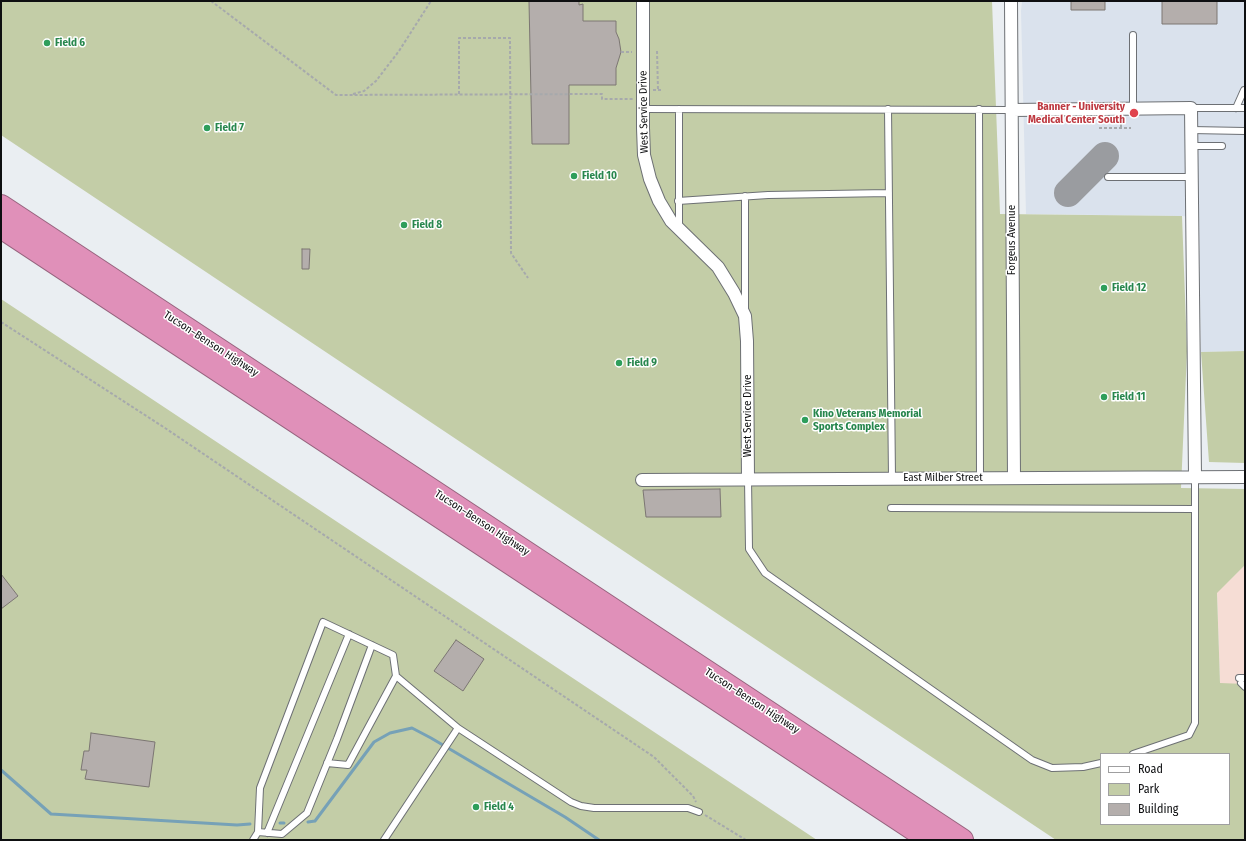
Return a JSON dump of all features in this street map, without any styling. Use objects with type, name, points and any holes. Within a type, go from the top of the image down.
[{"type":"highway","points":[[1,200],[40,231]]},
{"type":"highway","name":"Tucson–Benson Highway","points":[[1,206],[962,840]]},
{"type":"highway","name":"Tucson–Benson Highway","points":[[1,227],[930,840]]},
{"type":"street","name":"West Service Drive","points":[[643,1],[644,155],[650,179],[659,201],[671,221],[718,267],[734,293],[745,316],[747,341],[748,479]]},
{"type":"street","name":"Forgeus Avenue","points":[[1011,1],[1014,478]]},
{"type":"street","points":[[1012,110],[1191,108],[1195,476]]},
{"type":"street","name":"East Milber Street","points":[[642,480],[1195,476],[1245,477]]},
{"type":"lane","points":[[1133,35],[1133,109]]},
{"type":"lane","points":[[1236,108],[1245,90]]},
{"type":"lane","points":[[1191,108],[1245,108]]},
{"type":"lane","points":[[643,109],[1012,110]]},
{"type":"lane","points":[[679,229],[678,201],[680,109]]},
{"type":"lane","points":[[888,109],[892,478]]},
{"type":"lane","points":[[979,109],[980,478]]},
{"type":"lane","points":[[1191,130],[1245,131]]},
{"type":"lane","points":[[1191,146],[1222,146]]},
{"type":"lane","points":[[1108,177],[1192,177]]},
{"type":"lane","points":[[678,201],[745,196],[889,192]]},
{"type":"lane","points":[[745,196],[745,316]]},
{"type":"lane","points":[[1136,753],[1189,735],[1195,723],[1195,476]]},
{"type":"lane","points":[[748,479],[749,549],[765,573],[1032,760],[1052,768],[1083,767],[1100,763]]},
{"type":"lane","points":[[891,508],[1195,509]]},
{"type":"lane","points":[[252,840],[258,832],[260,788],[323,622],[393,655],[396,676],[348,765],[327,763]]},
{"type":"lane","points":[[268,834],[349,634]]},
{"type":"lane","points":[[258,832],[282,834],[307,813],[372,645]]},
{"type":"lane","points":[[396,676],[458,728],[571,802],[581,806],[594,808],[688,808],[700,812]]},
{"type":"lane","points":[[384,840],[458,728]]},
{"type":"path","points":[[211,1],[336,95],[602,94],[602,100],[636,99]]},
{"type":"path","points":[[350,95],[364,91],[376,81],[399,51],[431,1]]},
{"type":"path","points":[[459,94],[459,38],[510,38],[511,253],[528,278]]},
{"type":"path","points":[[657,51],[658,90]]},
{"type":"path","points":[[621,52],[635,52]]},
{"type":"path","points":[[650,90],[662,90]]},
{"type":"path","points":[[1099,128],[1131,128]]},
{"type":"path","points":[[1,322],[166,428],[654,757],[693,796],[700,812],[716,820],[746,840]]},
{"type":"shaded area","name":"Banner - University Medical Center South","points":[[1022,1],[1245,1],[1245,351],[1201,352],[1199,218],[1182,216],[1026,214]]},
{"type":"shaded area","points":[[1245,565],[1245,684],[1220,684],[1217,592]]},
{"type":"green space","name":"Kino Veterans Memorial Sports Complex","points":[[1,1],[992,1],[1000,214],[1182,216],[1187,351],[1181,488],[1245,489],[1245,565],[1217,593],[1220,683],[1245,684],[1245,840],[1056,840],[1,135]]},
{"type":"green space","points":[[1,299],[817,840],[1,840]]},
{"type":"green space","points":[[1245,351],[1245,463],[1209,462],[1201,352]]},
{"type":"building","points":[[529,1],[579,1],[579,5],[583,4],[583,21],[616,21],[616,32],[619,39],[621,52],[616,68],[616,85],[569,85],[569,144],[532,144]]},
{"type":"building","points":[[1071,1],[1105,1],[1105,10],[1071,10]]},
{"type":"building","points":[[1162,1],[1217,1],[1217,24],[1162,24]]},
{"type":"building","points":[[302,249],[310,249],[309,269],[302,269]]},
{"type":"building","points":[[720,489],[721,517],[646,517],[643,490]]},
{"type":"building","points":[[1,574],[18,596],[1,609]]},
{"type":"building","points":[[456,640],[484,659],[463,691],[434,671]]},
{"type":"building","points":[[91,733],[155,742],[149,787],[85,779],[87,770],[81,770],[84,751],[89,751]]},
{"type":"waterway","points":[[308,822],[315,821],[374,742],[390,733],[412,728],[565,817],[599,840]]},
{"type":"waterway","points":[[1,770],[51,814],[237,825],[250,824]]},
{"type":"taxiway","points":[[1068,193],[1105,156]]},
{"type":"place","name":"Field 6","points":[[47,43]]},
{"type":"place","name":"Banner - University Medical Center South","points":[[1134,113]]},
{"type":"place","name":"Field 7","points":[[207,128]]},
{"type":"place","name":"Field 10","points":[[574,176]]},
{"type":"place","name":"Field 8","points":[[404,225]]},
{"type":"place","name":"Field 12","points":[[1104,288]]},
{"type":"place","name":"Field 9","points":[[619,363]]},
{"type":"place","name":"Field 11","points":[[1104,397]]},
{"type":"place","name":"Kino Veterans Memorial Sports Complex","points":[[805,420]]},
{"type":"place","name":"Field 4","points":[[476,807]]}]
